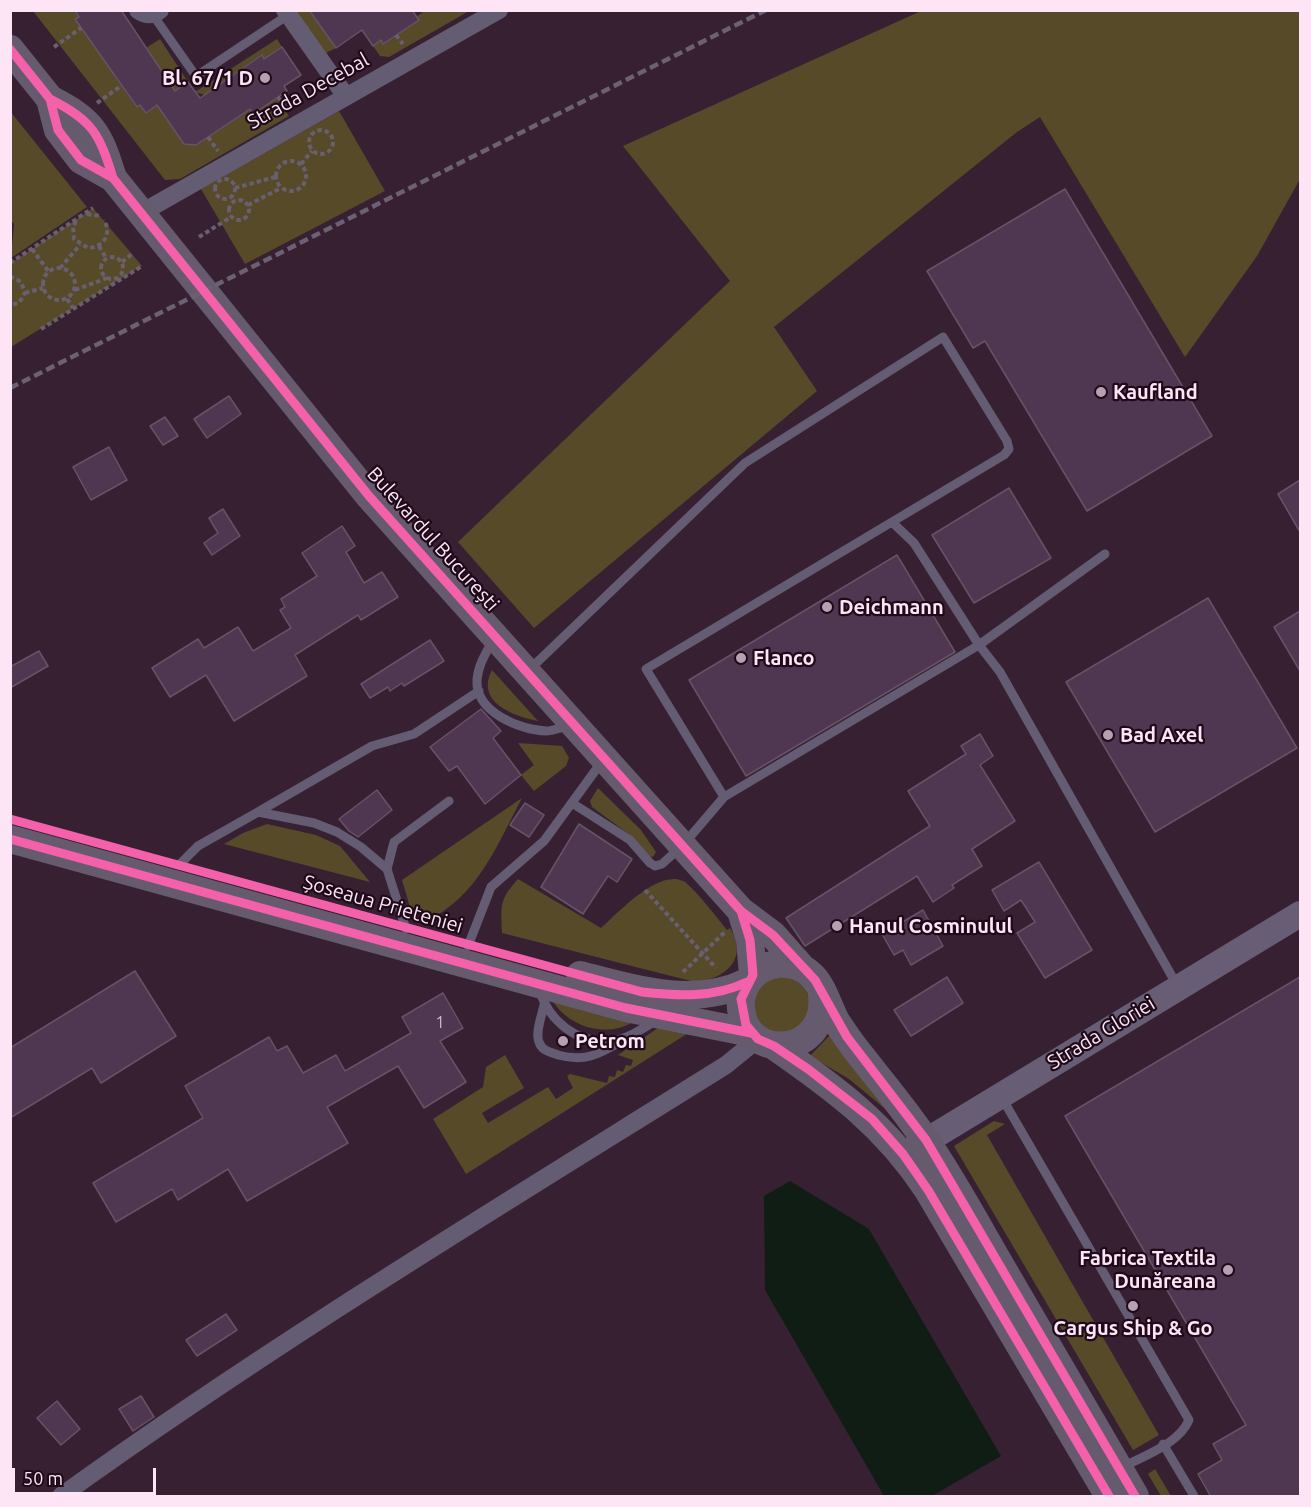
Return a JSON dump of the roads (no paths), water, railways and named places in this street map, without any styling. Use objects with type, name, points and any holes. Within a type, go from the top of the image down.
[{"type":"main road","name":"Bulevardul București","points":[[10,49],[50,99],[58,130],[81,160],[113,178],[369,496],[683,845],[736,919]]},
{"type":"main road","name":"Șoseaua Prieteniei","points":[[10,819],[405,929],[642,992],[671,995],[712,994],[731,990],[750,979]]},
{"type":"main road","name":"Șoseaua Prieteniei","points":[[10,839],[541,994],[663,1016],[761,1039]]},
{"type":"main road","name":"Strada Gloriei","points":[[915,1148],[1300,914]]},
{"type":"main road","points":[[736,919],[773,935],[815,980],[915,1148],[1135,1497]]},
{"type":"main road","points":[[736,919],[750,940],[750,979]]},
{"type":"main road","points":[[803,969],[778,963],[760,969],[750,979],[741,999],[746,1025],[761,1039],[844,1095],[872,1119],[915,1148],[928,1190],[1109,1497]]},
{"type":"main road","points":[[761,1039],[795,1044],[812,1033],[822,1015],[822,994]]},
{"type":"street","name":"Strada Decebal","points":[[141,213],[345,95],[499,10]]},
{"type":"street","points":[[287,13],[345,95]]},
{"type":"street","points":[[61,1497],[214,1390],[497,1208],[726,1065],[761,1039]]},
{"type":"lane","points":[[150,12],[193,72],[198,75],[287,13]]},
{"type":"lane","points":[[527,673],[745,463],[943,337],[1009,448],[1004,455],[646,669],[724,797]]},
{"type":"lane","points":[[892,522],[914,543],[979,645],[1000,672],[1178,987]]},
{"type":"lane","points":[[572,803],[630,840],[650,864],[655,866],[662,864],[683,845],[724,797],[979,645],[1106,554]]},
{"type":"lane","points":[[495,636],[480,666],[477,681],[479,691],[495,713],[516,726],[548,731],[573,724]]},
{"type":"lane","points":[[179,865],[198,846],[372,746],[414,734],[479,691]]},
{"type":"lane","points":[[468,946],[491,887],[544,841],[604,758]]},
{"type":"lane","points":[[405,929],[387,869],[394,842],[449,801]]},
{"type":"lane","points":[[258,812],[314,823],[337,832],[387,869]]},
{"type":"lane","points":[[541,994],[555,1021],[579,1035],[613,1041],[633,1035]]},
{"type":"lane","points":[[541,994],[539,1044],[548,1052],[573,1059],[591,1058],[663,1016]]},
{"type":"lane","points":[[1000,1095],[1189,1420],[1185,1430],[1119,1469]]},
{"type":"lane","points":[[1163,1444],[1194,1497]]},
{"type":"railway","points":[[10,388],[766,10]]},
{"type":"place","name":"Bl. 67/1 D","points":[[265,78]]},
{"type":"place","name":"Kaufland","points":[[1101,392]]},
{"type":"place","name":"Deichmann","points":[[827,607]]},
{"type":"place","name":"Flanco","points":[[741,658]]},
{"type":"place","name":"Bad Axel","points":[[1108,735]]},
{"type":"place","name":"Hanul Cosminulul","points":[[837,926]]},
{"type":"place","name":"Petrom","points":[[563,1041]]},
{"type":"place","name":"Fabrica Textila Dunăreana","points":[[1228,1270]]},
{"type":"place","name":"Cargus Ship & Go","points":[[1133,1306]]}]
